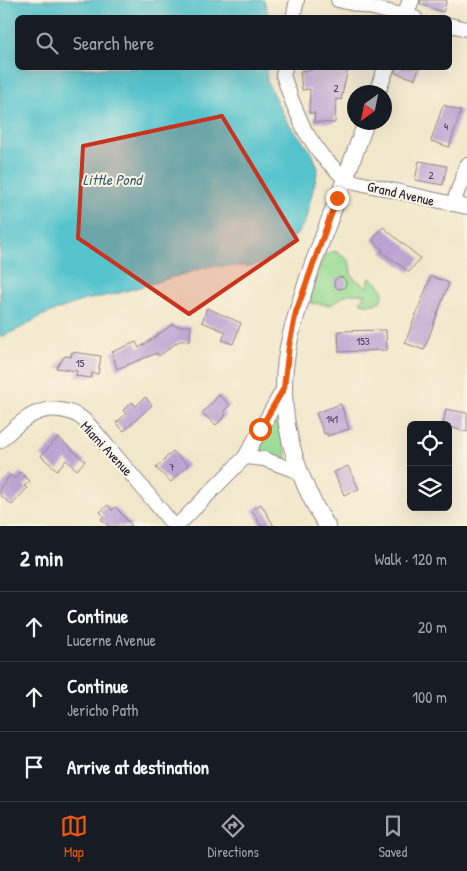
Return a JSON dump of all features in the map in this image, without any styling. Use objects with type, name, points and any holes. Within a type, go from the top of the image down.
[{"type":"street","points":[[294,15],[297,0]]},
{"type":"street","points":[[338,0],[409,13]]},
{"type":"street","points":[[452,25],[467,29]]},
{"type":"street","points":[[284,70],[283,75],[289,93],[305,130],[322,156],[346,180]]},
{"type":"street","points":[[380,85],[385,70]]},
{"type":"street","points":[[327,526],[299,472],[290,434],[284,388],[289,346],[296,312],[363,130]]},
{"type":"street","points":[[460,206],[467,165]]},
{"type":"street","name":"Grand Avenue","points":[[346,180],[460,206]]},
{"type":"street","points":[[177,526],[245,457],[284,388]]},
{"type":"street","name":"Miami Avenue","points":[[0,441],[19,422],[40,412],[50,410],[69,412],[88,425],[132,474],[174,526]]},
{"type":"street","points":[[245,457],[264,459],[299,472]]},
{"type":"highlighted area","points":[[222,116],[297,240],[189,314],[78,238],[83,146]]},
{"type":"green space","points":[[335,251],[349,260],[352,277],[368,288],[368,280],[371,278],[379,285],[383,295],[379,302],[372,305],[363,304],[360,302],[366,294],[347,294],[331,305],[311,303],[309,299],[324,255]]},
{"type":"green space","points":[[272,423],[281,426],[287,459],[266,455],[259,448]]},
{"type":"water","name":"Little Pond","points":[[0,0],[264,0],[268,15],[15,15],[15,70],[266,70],[267,82],[286,120],[312,153],[318,169],[305,222],[282,255],[253,266],[211,266],[115,294],[84,300],[41,316],[21,328],[0,337]]},
{"type":"building","points":[[421,0],[447,0],[443,12],[420,4]]},
{"type":"building","points":[[348,70],[341,100],[336,99],[335,123],[314,122],[315,113],[309,113],[310,89],[302,90],[300,71]]},
{"type":"building","points":[[396,70],[418,70],[415,79],[395,73]]},
{"type":"building","points":[[443,105],[461,111],[449,147],[431,141]]},
{"type":"building","points":[[419,161],[447,166],[443,185],[415,180]]},
{"type":"building","points":[[383,227],[420,258],[409,272],[382,252],[383,250],[372,240]]},
{"type":"building","points":[[431,276],[449,283],[424,350],[405,343]]},
{"type":"building","points":[[338,277],[342,277],[346,283],[342,289],[338,289],[334,285],[334,281]]},
{"type":"building","points":[[207,308],[241,323],[233,344],[222,340],[226,332],[202,322]]},
{"type":"building","points":[[173,324],[175,326],[191,326],[190,341],[179,341],[159,356],[157,353],[117,369],[112,352],[136,342],[139,348]]},
{"type":"building","points":[[386,330],[387,350],[339,352],[338,331]]},
{"type":"building","points":[[72,352],[101,356],[98,374],[92,373],[91,378],[76,376],[77,371],[56,368],[65,356],[71,357]]},
{"type":"building","points":[[219,395],[230,405],[223,412],[226,415],[216,425],[202,413]]},
{"type":"building","points":[[145,397],[152,405],[124,431],[116,423],[126,414],[123,410],[132,402],[136,406]]},
{"type":"building","points":[[341,404],[349,429],[327,436],[327,433],[324,434],[316,413]]},
{"type":"building","points":[[446,409],[467,413],[467,432],[452,428],[452,421],[444,421]]},
{"type":"building","points":[[58,437],[85,461],[77,470],[66,460],[57,470],[41,456]]},
{"type":"building","points":[[173,451],[188,465],[171,482],[156,468]]},
{"type":"building","points":[[348,466],[359,489],[344,495],[334,472]]},
{"type":"building","points":[[20,472],[30,481],[24,486],[27,488],[12,505],[0,495],[0,488],[11,475],[15,479]]},
{"type":"building","points":[[261,504],[274,526],[261,526],[252,510]]},
{"type":"building","points":[[108,505],[112,510],[116,507],[132,526],[108,526],[101,519],[104,516],[100,512]]},
{"type":"route","points":[[260,429],[284,388],[285,370],[296,312],[337,198]]}]
